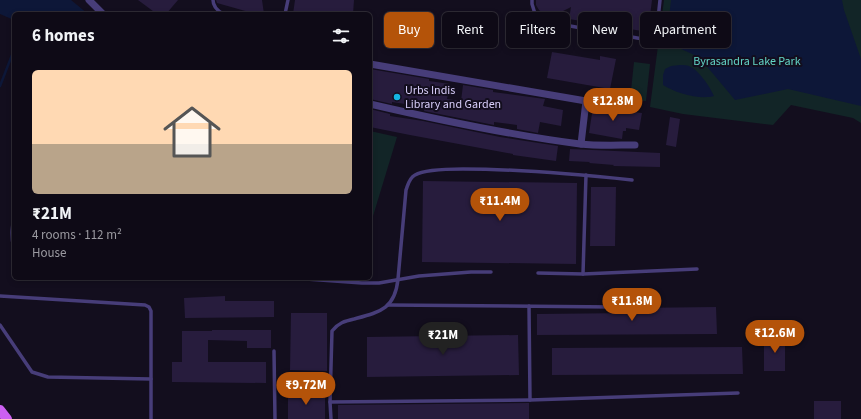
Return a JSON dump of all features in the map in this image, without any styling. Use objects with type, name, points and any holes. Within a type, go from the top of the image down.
[{"type":"main road","points":[[0,410],[7,419]]},
{"type":"street","points":[[89,0],[101,12]]},
{"type":"street","points":[[372,64],[586,101],[630,107]]},
{"type":"street","points":[[581,144],[586,101]]},
{"type":"street","points":[[372,104],[470,126],[517,134],[581,144],[635,146]]},
{"type":"lane","points":[[213,0],[216,10],[220,12]]},
{"type":"lane","points":[[285,12],[288,0]]},
{"type":"lane","points":[[532,0],[536,17],[559,24],[654,41],[657,29],[660,0]]},
{"type":"lane","points":[[331,419],[332,331],[337,325],[344,322],[373,314],[388,305],[395,296],[398,279],[406,190],[411,177],[422,172],[447,169],[487,169],[586,175],[632,180]]},
{"type":"lane","points":[[583,274],[586,175]]},
{"type":"lane","points":[[12,225],[12,240]]},
{"type":"lane","points":[[538,273],[583,274],[697,269]]},
{"type":"lane","points":[[320,280],[379,283],[398,279],[471,272],[491,272]]},
{"type":"lane","points":[[0,296],[145,305],[149,307],[151,312],[151,419]]},
{"type":"lane","points":[[388,305],[614,308]]},
{"type":"lane","points":[[529,306],[530,400]]},
{"type":"lane","points":[[0,324],[32,372],[48,377],[151,379]]},
{"type":"lane","points":[[274,350],[275,419]]},
{"type":"lane","points":[[330,402],[530,400],[738,393]]},
{"type":"green space","name":"Byrasandra Lake Park","points":[[664,0],[861,0],[861,123],[853,118],[791,105],[773,125],[683,114],[650,107],[658,48],[731,48],[731,12],[662,12]]},
{"type":"green space","points":[[634,62],[650,64],[646,101],[630,100]]},
{"type":"green space","points":[[372,131],[397,137],[372,219]]},
{"type":"water","points":[[0,0],[71,0],[86,12],[12,12],[12,19],[0,14]]},
{"type":"water","points":[[671,0],[842,0],[861,59],[861,106],[788,89],[735,100],[699,57],[676,48],[731,48],[731,12],[670,12]]},
{"type":"water","points":[[671,66],[688,66],[697,71],[714,96],[702,97],[688,95],[674,91],[663,85],[663,75],[665,69]]},
{"type":"building","points":[[138,0],[178,0],[168,12],[154,12]]},
{"type":"building","points":[[216,0],[262,0],[264,12],[249,12],[217,3]]},
{"type":"building","points":[[295,0],[354,0],[353,12],[293,12]]},
{"type":"building","points":[[536,0],[652,0],[650,12],[640,12],[640,31],[632,29],[632,12],[578,12],[578,20],[570,19],[571,7],[561,12],[542,12],[536,5]]},
{"type":"building","points":[[552,52],[600,60],[600,56],[616,59],[610,89],[547,78]]},
{"type":"building","points":[[372,69],[450,84],[447,99],[461,101],[463,85],[493,90],[493,92],[545,99],[543,106],[563,110],[561,126],[540,122],[538,133],[517,129],[517,125],[494,122],[494,125],[424,111],[425,107],[392,102],[392,104],[372,99]]},
{"type":"building","points":[[593,107],[642,113],[639,130],[626,128],[626,131],[623,131],[622,139],[589,133]]},
{"type":"building","points":[[372,110],[390,114],[390,116],[423,121],[500,137],[558,146],[556,161],[513,155],[372,127]]},
{"type":"building","points":[[670,117],[680,119],[676,147],[666,145]]},
{"type":"building","points":[[570,149],[660,153],[660,167],[613,166],[614,165],[569,161]]},
{"type":"building","points":[[423,181],[577,183],[576,264],[422,262]]},
{"type":"building","points":[[591,187],[616,187],[615,246],[590,246]]},
{"type":"building","points":[[225,296],[225,301],[274,301],[274,317],[185,318],[184,298]]},
{"type":"building","points":[[716,307],[717,334],[537,335],[537,314],[634,313],[634,308]]},
{"type":"building","points":[[291,313],[327,313],[327,371],[290,370]]},
{"type":"building","points":[[271,330],[271,348],[247,348],[247,341],[208,340],[208,362],[266,362],[266,383],[172,382],[172,362],[182,362],[182,331]]},
{"type":"building","points":[[518,335],[519,375],[367,377],[367,337]]},
{"type":"building","points":[[785,337],[785,371],[764,371],[764,338]]},
{"type":"building","points":[[742,347],[743,374],[552,375],[552,348]]},
{"type":"building","points":[[288,392],[325,392],[325,419],[288,419]]},
{"type":"building","points":[[814,401],[841,401],[841,419],[814,419]]},
{"type":"building","points":[[529,403],[529,419],[338,419],[338,405]]},
{"type":"waterway","points":[[0,86],[12,55]]},
{"type":"place","name":"Urbs Indis Library and Garden","points":[[397,97]]}]
